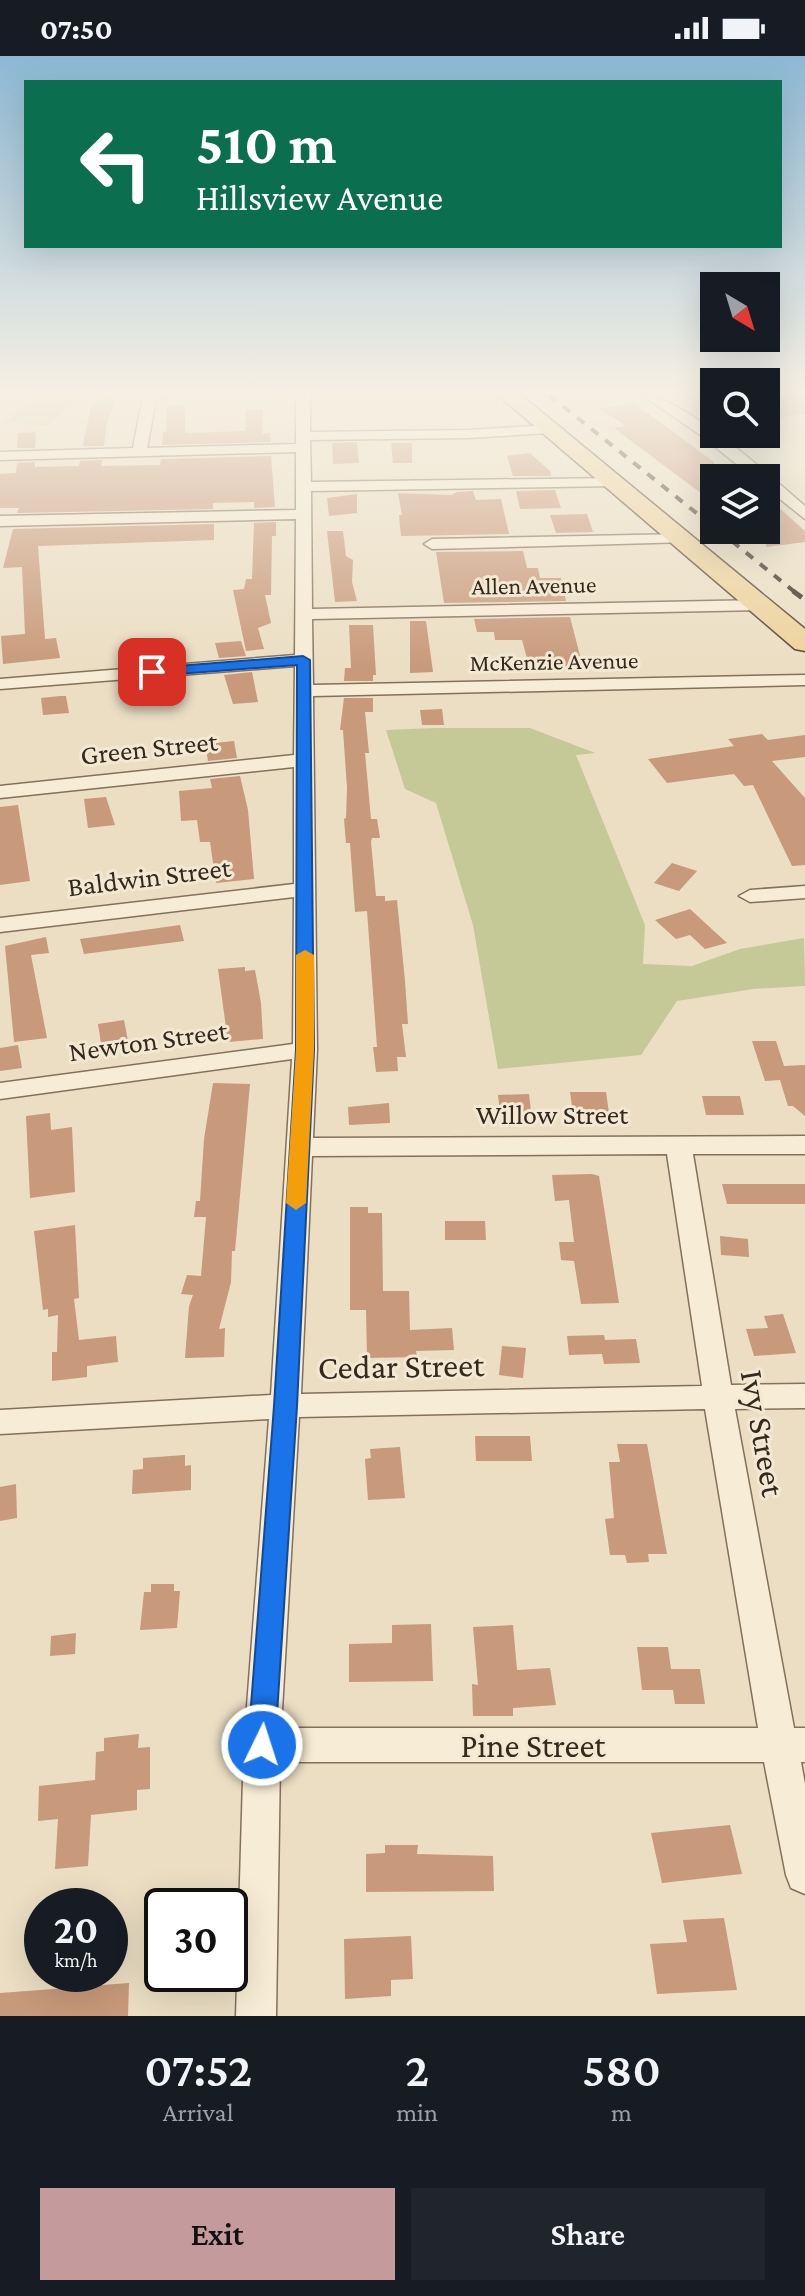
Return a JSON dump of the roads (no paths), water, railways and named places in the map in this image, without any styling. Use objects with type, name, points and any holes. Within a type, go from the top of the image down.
[{"type":"main road","points":[[619,486],[805,643]]},
{"type":"street","points":[[256,2016],[262,1745],[305,1050],[304,487],[337,486]]},
{"type":"street","points":[[780,492],[805,514]]},
{"type":"street","points":[[0,521],[304,514]]},
{"type":"street","points":[[432,544],[684,539]]},
{"type":"street","name":"Allen Avenue","points":[[305,614],[763,605]]},
{"type":"street","points":[[0,684],[303,660]]},
{"type":"street","name":"McKenzie Avenue","points":[[304,691],[805,680]]},
{"type":"street","name":"Green Street","points":[[0,792],[304,760]]},
{"type":"street","name":"Baldwin Street","points":[[0,925],[305,889]]},
{"type":"street","points":[[750,896],[805,892]]},
{"type":"street","name":"Newton Street","points":[[0,1091],[305,1050]]},
{"type":"street","name":"Ivy Street","points":[[679,1145],[718,1397],[792,1745],[805,1875]]},
{"type":"street","name":"Willow Street","points":[[299,1147],[805,1145]]},
{"type":"street","name":"Cedar Street","points":[[0,1422],[133,1412],[285,1406],[805,1396]]},
{"type":"street","name":"Pine Street","points":[[262,1745],[792,1745]]},
{"type":"railway","points":[[663,486],[700,516]]},
{"type":"railway","points":[[735,544],[796,593]]},
{"type":"railway","points":[[793,591],[805,600]]}]
